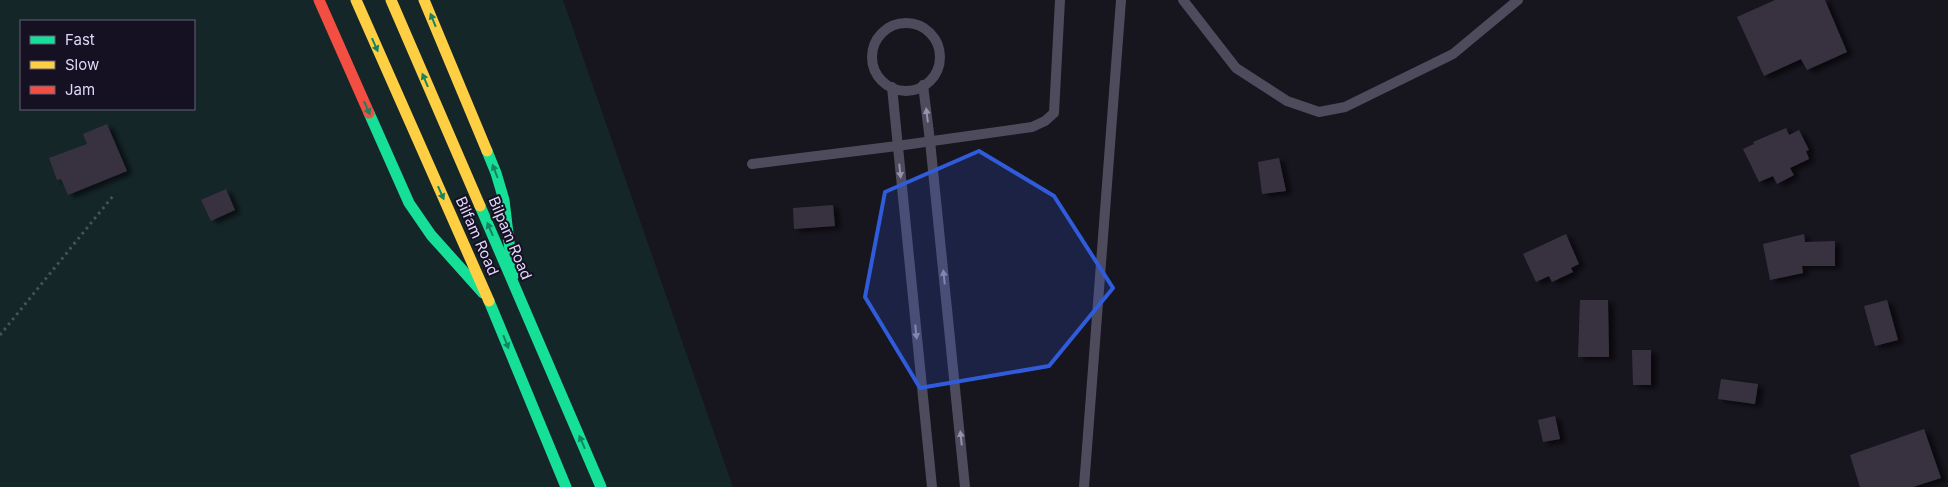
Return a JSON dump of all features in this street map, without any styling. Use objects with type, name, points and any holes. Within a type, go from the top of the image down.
[{"type":"main road","points":[[319,0],[409,203],[431,235],[489,300]]},
{"type":"main road","name":"Bilfam Road","points":[[356,0],[489,300],[566,487]]},
{"type":"main road","name":"Bilpam Road","points":[[391,0],[601,487]]},
{"type":"main road","points":[[424,0],[500,186],[504,200],[515,287]]},
{"type":"lane","points":[[752,164],[897,146],[1032,126],[1045,121],[1054,113],[1060,0]]},
{"type":"lane","points":[[1084,487],[1121,0]]},
{"type":"lane","points":[[1183,0],[1236,68],[1286,101],[1319,112],[1345,107],[1453,54],[1518,0]]},
{"type":"lane","points":[[908,23],[918,25],[928,31],[935,40],[939,51],[936,73],[929,82],[908,91],[897,90],[892,87],[879,78],[874,68],[872,57],[874,46],[879,36],[897,24],[908,23]]},
{"type":"lane","points":[[923,85],[966,487]]},
{"type":"lane","points":[[892,87],[932,487]]},
{"type":"path","points":[[0,335],[113,196]]},
{"type":"highlighted area","points":[[979,151],[1054,196],[1113,288],[1049,366],[920,388],[865,297],[885,192]]},
{"type":"shaded area","points":[[0,0],[563,0],[733,487],[0,487]]},
{"type":"building","points":[[1775,0],[1825,0],[1847,52],[1807,70],[1801,59],[1764,76],[1737,17]]},
{"type":"building","points":[[107,124],[127,171],[68,195],[61,179],[57,180],[49,158],[87,144],[83,134]]},
{"type":"building","points":[[1786,128],[1789,135],[1799,130],[1809,150],[1806,151],[1809,159],[1790,168],[1794,175],[1777,184],[1773,176],[1759,182],[1743,149],[1754,144],[1753,142]]},
{"type":"building","points":[[1279,158],[1286,191],[1262,194],[1258,162]]},
{"type":"building","points":[[226,189],[235,210],[211,221],[201,200]]},
{"type":"building","points":[[833,205],[835,226],[794,229],[793,208]]},
{"type":"building","points":[[1566,234],[1579,264],[1571,268],[1573,272],[1552,282],[1549,276],[1536,282],[1523,254]]},
{"type":"building","points":[[1804,234],[1805,242],[1835,241],[1835,266],[1802,266],[1803,273],[1770,280],[1763,244]]},
{"type":"building","points":[[1580,300],[1608,300],[1609,357],[1578,357]]},
{"type":"building","points":[[1887,300],[1898,340],[1875,346],[1864,306]]},
{"type":"building","points":[[1632,350],[1651,350],[1651,385],[1633,385]]},
{"type":"building","points":[[1721,379],[1758,384],[1755,404],[1718,399]]},
{"type":"building","points":[[1555,416],[1560,439],[1543,442],[1538,420]]},
{"type":"building","points":[[1924,429],[1941,478],[1913,487],[1860,487],[1850,455]]},
{"type":"traffic: fast","points":[[369,113],[409,203],[431,235],[483,293]]},
{"type":"traffic: fast","points":[[487,151],[504,200],[513,276]]},
{"type":"traffic: fast","points":[[480,206],[601,487]]},
{"type":"traffic: fast","points":[[489,301],[566,487]]},
{"type":"traffic: slow","points":[[356,0],[489,301]]},
{"type":"traffic: slow","points":[[391,0],[480,206]]},
{"type":"traffic: slow","points":[[424,0],[487,151]]},
{"type":"traffic: jam","points":[[319,0],[369,113]]}]
